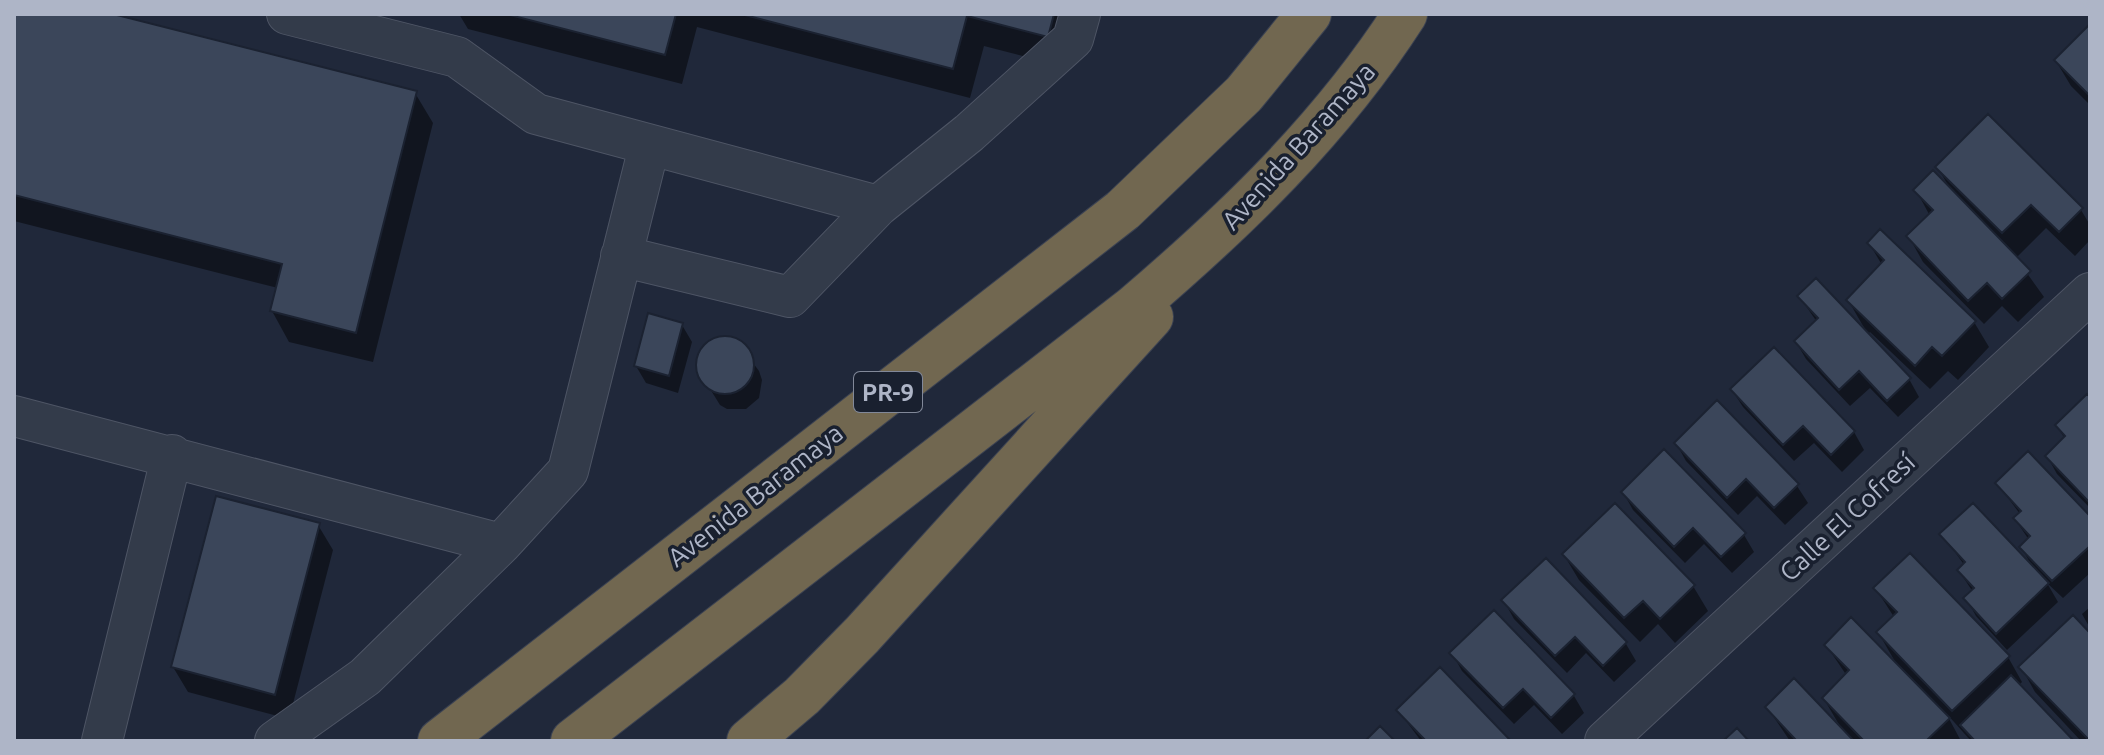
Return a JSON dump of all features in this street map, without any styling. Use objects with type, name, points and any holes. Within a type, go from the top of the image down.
[{"type":"highway","name":"Avenida Baramaya","points":[[573,741],[1133,308],[1221,233],[1335,112],[1405,14]]},
{"type":"highway","name":"Avenida Baramaya","points":[[440,741],[1123,210],[1198,141],[1299,23]]},
{"type":"highway","points":[[749,741],[802,696],[862,635],[1111,365],[1221,233]]},
{"type":"street","points":[[287,14],[380,26],[457,57],[536,114],[649,147],[878,206]]},
{"type":"street","points":[[621,256],[790,297],[878,206],[969,133],[1073,39],[1080,14]]},
{"type":"street","points":[[275,741],[365,677],[501,544],[568,471],[649,147]]},
{"type":"street","name":"Calle El Cofresí","points":[[1605,741],[2090,293]]},
{"type":"street","points":[[14,416],[172,455],[501,544]]},
{"type":"street","points":[[102,741],[172,455]]},
{"type":"building","points":[[14,14],[113,14],[417,91],[356,333],[270,311],[282,264],[14,195]]},
{"type":"building","points":[[506,14],[676,14],[665,55]]},
{"type":"building","points":[[741,14],[1054,14],[1048,37],[967,16],[953,69]]},
{"type":"building","points":[[2090,24],[2090,96],[2054,60]]},
{"type":"building","points":[[1988,114],[2083,208],[2059,232],[2031,205],[2002,233],[1935,167]]},
{"type":"building","points":[[1933,170],[2031,271],[2002,299],[1987,283],[1968,301],[1906,236],[1933,210],[1913,190]]},
{"type":"building","points":[[1880,229],[1976,321],[1942,356],[1932,347],[1915,366],[1846,300],[1884,260],[1867,243]]},
{"type":"building","points":[[1816,278],[1911,378],[1887,401],[1859,371],[1839,390],[1794,341],[1818,318],[1797,296]]},
{"type":"building","points":[[648,313],[683,323],[669,376],[634,366]]},
{"type":"building","points":[[725,336],[745,345],[754,365],[745,385],[725,394],[705,385],[696,365],[705,345]]},
{"type":"building","points":[[1774,347],[1855,431],[1831,455],[1803,426],[1783,445],[1730,389]]},
{"type":"building","points":[[2087,394],[2090,397],[2090,503],[2045,456],[2065,436],[2055,425]]},
{"type":"building","points":[[1717,400],[1799,484],[1774,508],[1746,479],[1727,498],[1674,443]]},
{"type":"building","points":[[1664,449],[1746,533],[1721,557],[1693,528],[1674,547],[1621,492]]},
{"type":"building","points":[[2028,451],[2090,516],[2090,546],[2052,581],[2019,547],[2030,536],[2013,518],[2021,511],[1995,483]]},
{"type":"building","points":[[216,496],[320,523],[275,695],[171,667]]},
{"type":"building","points":[[1615,503],[1695,585],[1660,619],[1643,601],[1624,618],[1562,554]]},
{"type":"building","points":[[1973,503],[2049,583],[1996,634],[1963,598],[1974,588],[1957,570],[1965,562],[1939,534]]},
{"type":"building","points":[[1910,553],[2010,656],[1952,711],[1876,632],[1897,612],[1873,588]]},
{"type":"building","points":[[1546,558],[1627,642],[1603,666],[1575,637],[1555,656],[1501,600]]},
{"type":"building","points":[[1494,610],[1575,694],[1551,718],[1523,689],[1503,708],[1449,653]]},
{"type":"building","points":[[2073,615],[2090,633],[2090,741],[2018,667]]},
{"type":"building","points":[[1851,617],[1950,718],[1926,741],[1864,741],[1822,698],[1849,670],[1824,645]]},
{"type":"building","points":[[1440,667],[1511,741],[1426,741],[1396,710]]},
{"type":"building","points":[[2011,675],[2074,741],[1975,741],[1960,725]]},
{"type":"building","points":[[1794,678],[1854,741],[1793,741],[1795,739],[1765,707]]},
{"type":"building","points":[[1380,726],[1395,741],[1365,741]]},
{"type":"building","points":[[1737,728],[1749,741],[1723,741]]}]
